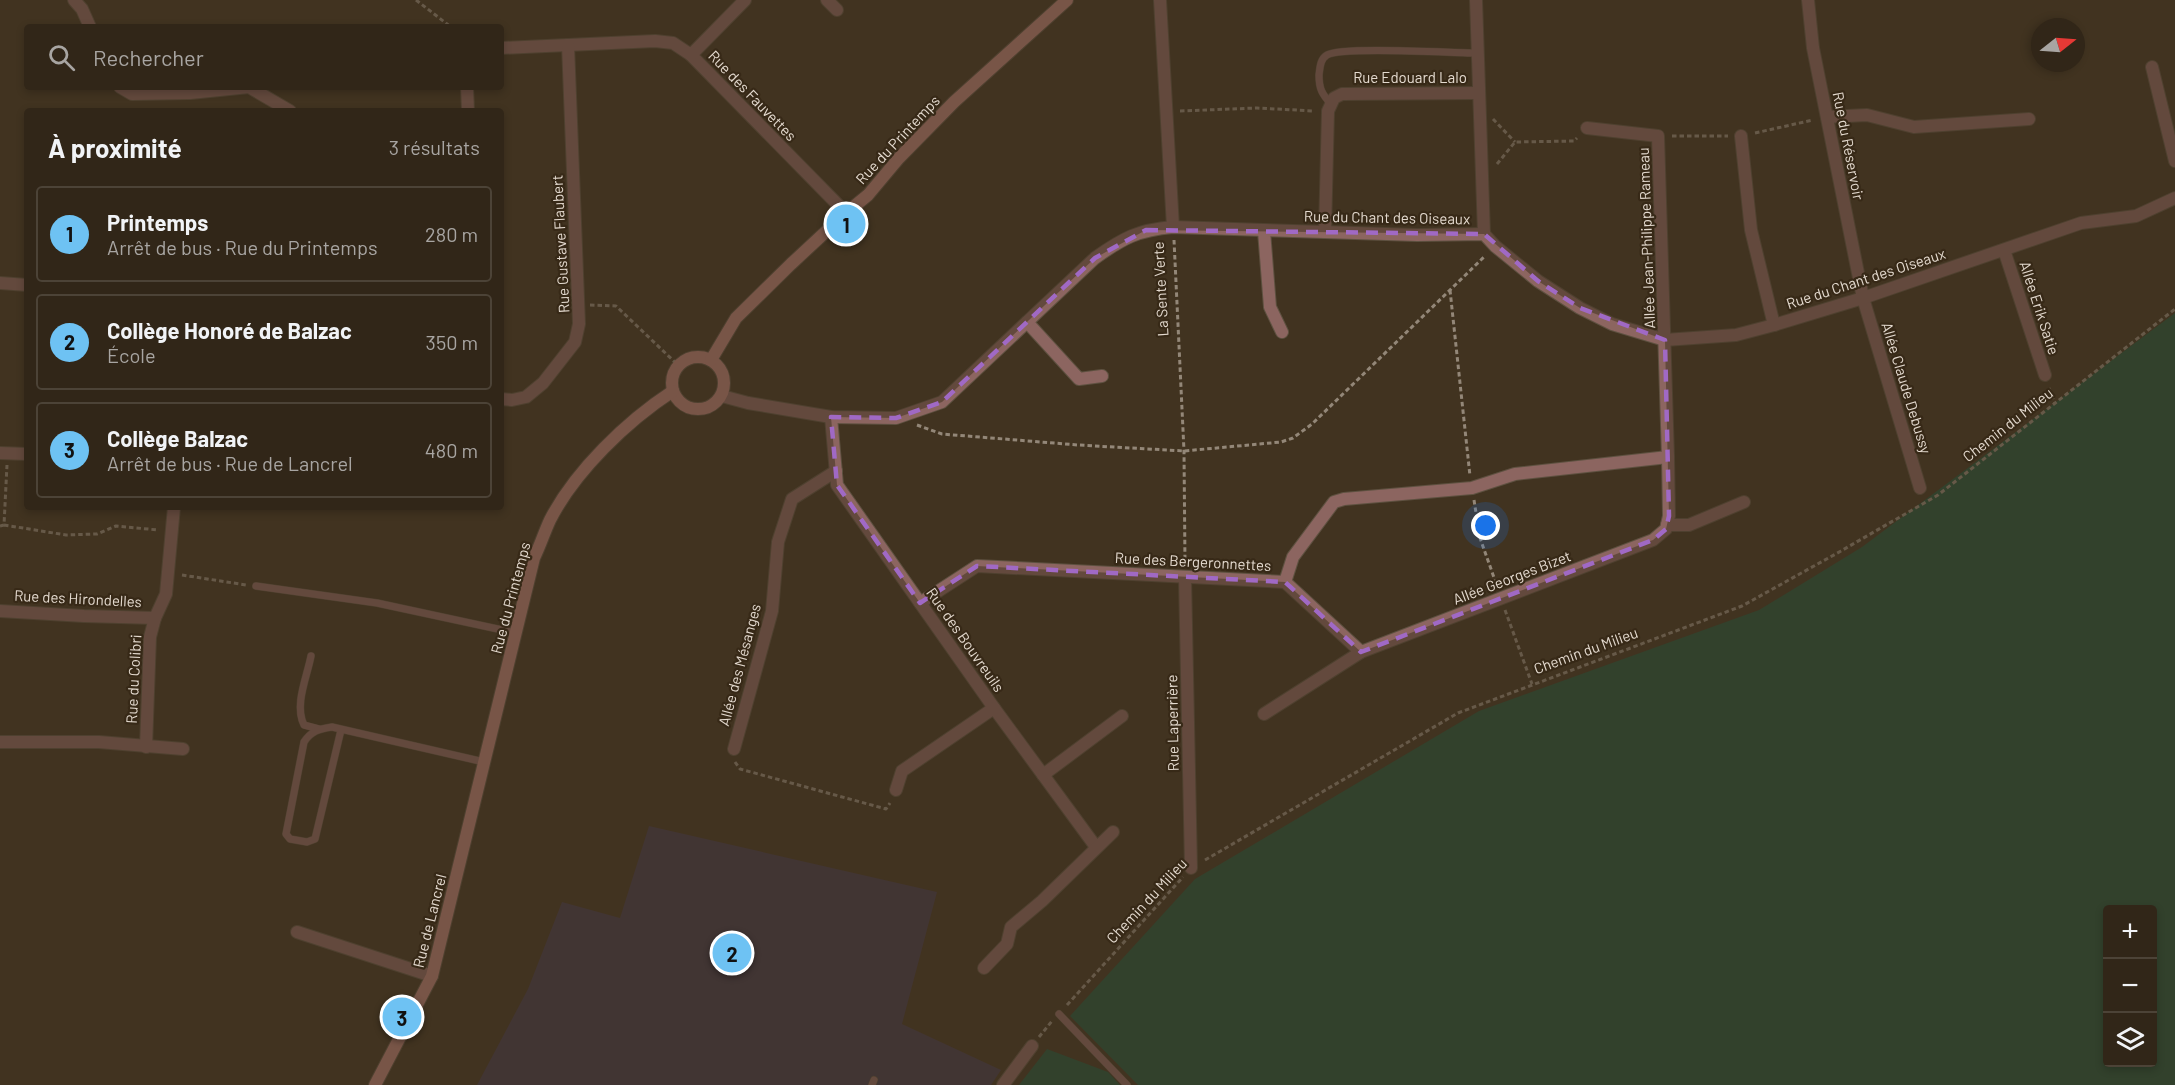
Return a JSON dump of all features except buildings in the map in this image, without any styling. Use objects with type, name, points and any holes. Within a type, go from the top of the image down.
[{"type":"main road","name":"Rue du Printemps","points":[[711,360],[736,318],[846,213],[868,195],[899,158],[937,119],[1066,0]]},
{"type":"main road","points":[[701,357],[711,360],[719,366],[724,376],[725,386],[722,396],[706,409],[696,410],[683,406],[673,391],[672,381],[675,371],[691,358],[701,357]]},
{"type":"main road","name":"Rue du Printemps","points":[[478,790],[534,558],[551,519],[575,482],[632,421],[673,391]]},
{"type":"main road","name":"Rue de Lancrel","points":[[380,1083],[432,976],[478,790]]},
{"type":"street","points":[[75,0],[89,24]]},
{"type":"street","name":"Rue des Fauvettes","points":[[745,0],[691,55],[846,213]]},
{"type":"street","points":[[827,0],[837,10]]},
{"type":"street","name":"La Sente Verte","points":[[1160,0],[1173,226]]},
{"type":"street","name":"Rue Edouard Lalo","points":[[1476,0],[1484,234]]},
{"type":"street","name":"Rue du Réservoir","points":[[1808,0],[1813,48],[1863,298]]},
{"type":"street","points":[[504,48],[665,42],[681,47],[691,55]]},
{"type":"street","name":"Rue Gustave Flaubert","points":[[504,399],[526,397],[556,368],[575,342],[579,324],[568,45]]},
{"type":"street","points":[[2152,67],[2175,161]]},
{"type":"street","points":[[125,90],[132,94],[220,90]]},
{"type":"street","points":[[254,90],[285,108]]},
{"type":"street","points":[[467,90],[468,108]]},
{"type":"street","name":"Rue Edouard Lalo","points":[[1330,108],[1334,98],[1342,94],[1479,98]]},
{"type":"street","points":[[1325,232],[1330,108]]},
{"type":"street","points":[[1827,117],[1867,115],[1914,127],[2029,119]]},
{"type":"street","name":"Allée Jean-Philippe Rameau","points":[[1587,128],[1658,136],[1665,340]]},
{"type":"street","points":[[1741,136],[1751,230],[1774,325]]},
{"type":"street","name":"Rue du Chant des Oiseaux","points":[[722,396],[748,403],[831,417],[896,418],[942,402],[1095,258],[1119,241],[1146,230],[1173,226],[1264,231],[1484,234],[1495,246],[1538,281],[1580,308],[1612,324],[1665,340],[1736,335],[1774,325],[1863,298],[2082,222],[2136,216],[2175,198]]},
{"type":"street","points":[[1264,231],[1270,307],[1282,332]]},
{"type":"street","name":"Allée Erik Satie","points":[[2004,250],[2045,375]]},
{"type":"street","points":[[0,283],[24,285]]},
{"type":"street","name":"Allée Claude Debussy","points":[[1863,298],[1920,488]]},
{"type":"street","points":[[1028,322],[1079,379],[1102,376]]},
{"type":"street","points":[[1665,340],[1669,516],[1667,525],[1689,525],[1744,502]]},
{"type":"street","name":"Rue des Bouvreuils","points":[[831,417],[837,485],[994,708],[1096,847]]},
{"type":"street","points":[[4,453],[24,454]]},
{"type":"street","name":"Rue des Bergeronnettes","points":[[920,603],[977,566],[1286,582],[1293,557],[1334,502],[1344,499],[1472,488],[1515,474],[1668,457]]},
{"type":"street","name":"Allée des Mésanges","points":[[734,749],[772,611],[778,542],[792,499],[836,471]]},
{"type":"street","name":"Rue du Colibri","points":[[146,747],[150,637],[155,618],[166,594],[174,510]]},
{"type":"street","name":"Allée Georges Bizet","points":[[1264,714],[1361,652],[1653,540],[1665,530],[1667,525]]},
{"type":"street","name":"Rue Laperrière","points":[[1185,577],[1191,868]]},
{"type":"street","points":[[1286,582],[1361,652]]},
{"type":"street","name":"Rue des Hirondelles","points":[[0,611],[155,618]]},
{"type":"street","points":[[896,790],[902,771],[994,708]]},
{"type":"street","points":[[1043,775],[1122,716]]},
{"type":"street","points":[[0,742],[99,742],[183,749]]},
{"type":"street","points":[[984,968],[1007,944],[1011,927],[1042,901],[1113,832]]},
{"type":"street","points":[[297,932],[432,976]]},
{"type":"street","points":[[1003,1085],[1032,1046]]},
{"type":"lane","points":[[1330,108],[1321,93],[1319,84],[1320,64],[1327,55],[1338,52],[1384,51],[1477,53]]},
{"type":"lane","points":[[256,586],[377,603],[516,633]]},
{"type":"lane","points":[[312,656],[300,707],[300,717],[304,724],[319,729]]},
{"type":"lane","points":[[341,729],[315,839],[307,842],[290,839],[286,834],[304,742],[309,734],[319,729],[332,727],[341,729],[484,762]]},
{"type":"lane","points":[[1059,1014],[1127,1085]]},
{"type":"path","points":[[416,0],[447,24]]},
{"type":"path","points":[[1479,98],[1515,142]]},
{"type":"path","points":[[1166,111],[1330,108]]},
{"type":"path","points":[[1482,181],[1515,142],[1574,141],[1587,128]]},
{"type":"path","name":"La Sente Verte","points":[[1173,226],[1184,451],[1185,577]]},
{"type":"path","points":[[896,418],[942,434],[1078,445],[1184,451],[1281,442],[1293,438],[1312,424],[1495,246]]},
{"type":"path","points":[[580,304],[616,306],[679,366]]},
{"type":"path","name":"Chemin du Milieu","points":[[1032,1046],[1191,868],[1458,713],[1742,606],[1841,551],[1938,495],[2175,309]]},
{"type":"path","points":[[4,453],[2,526],[66,535],[97,534],[116,526],[172,532]]},
{"type":"path","points":[[168,572],[256,586]]},
{"type":"path","points":[[734,749],[735,762],[740,769],[886,809],[896,790]]},
{"type":"highlighted area","points":[[1146,230],[1484,234],[1538,281],[1580,308],[1665,340],[1669,516],[1666,529],[1653,540],[1361,652],[1285,582],[977,566],[920,603],[837,485],[831,417],[896,418],[942,402],[1095,258]]},
{"type":"shaded area","points":[[649,826],[937,892],[902,1024],[1001,1070],[991,1085],[477,1085],[528,989],[562,902],[620,918]]},
{"type":"green space","points":[[2175,313],[2175,1085],[1138,1085],[1070,1016],[1195,879],[1479,711],[1759,610],[1862,547]]},
{"type":"green space","points":[[1047,1049],[1108,1072],[1120,1085],[1019,1085]]},
{"type":"place","name":"Printemps","points":[[846,224]]},
{"type":"place","name":"Collège Honoré de Balzac","points":[[732,953]]},
{"type":"place","name":"Collège Balzac","points":[[402,1017]]}]
